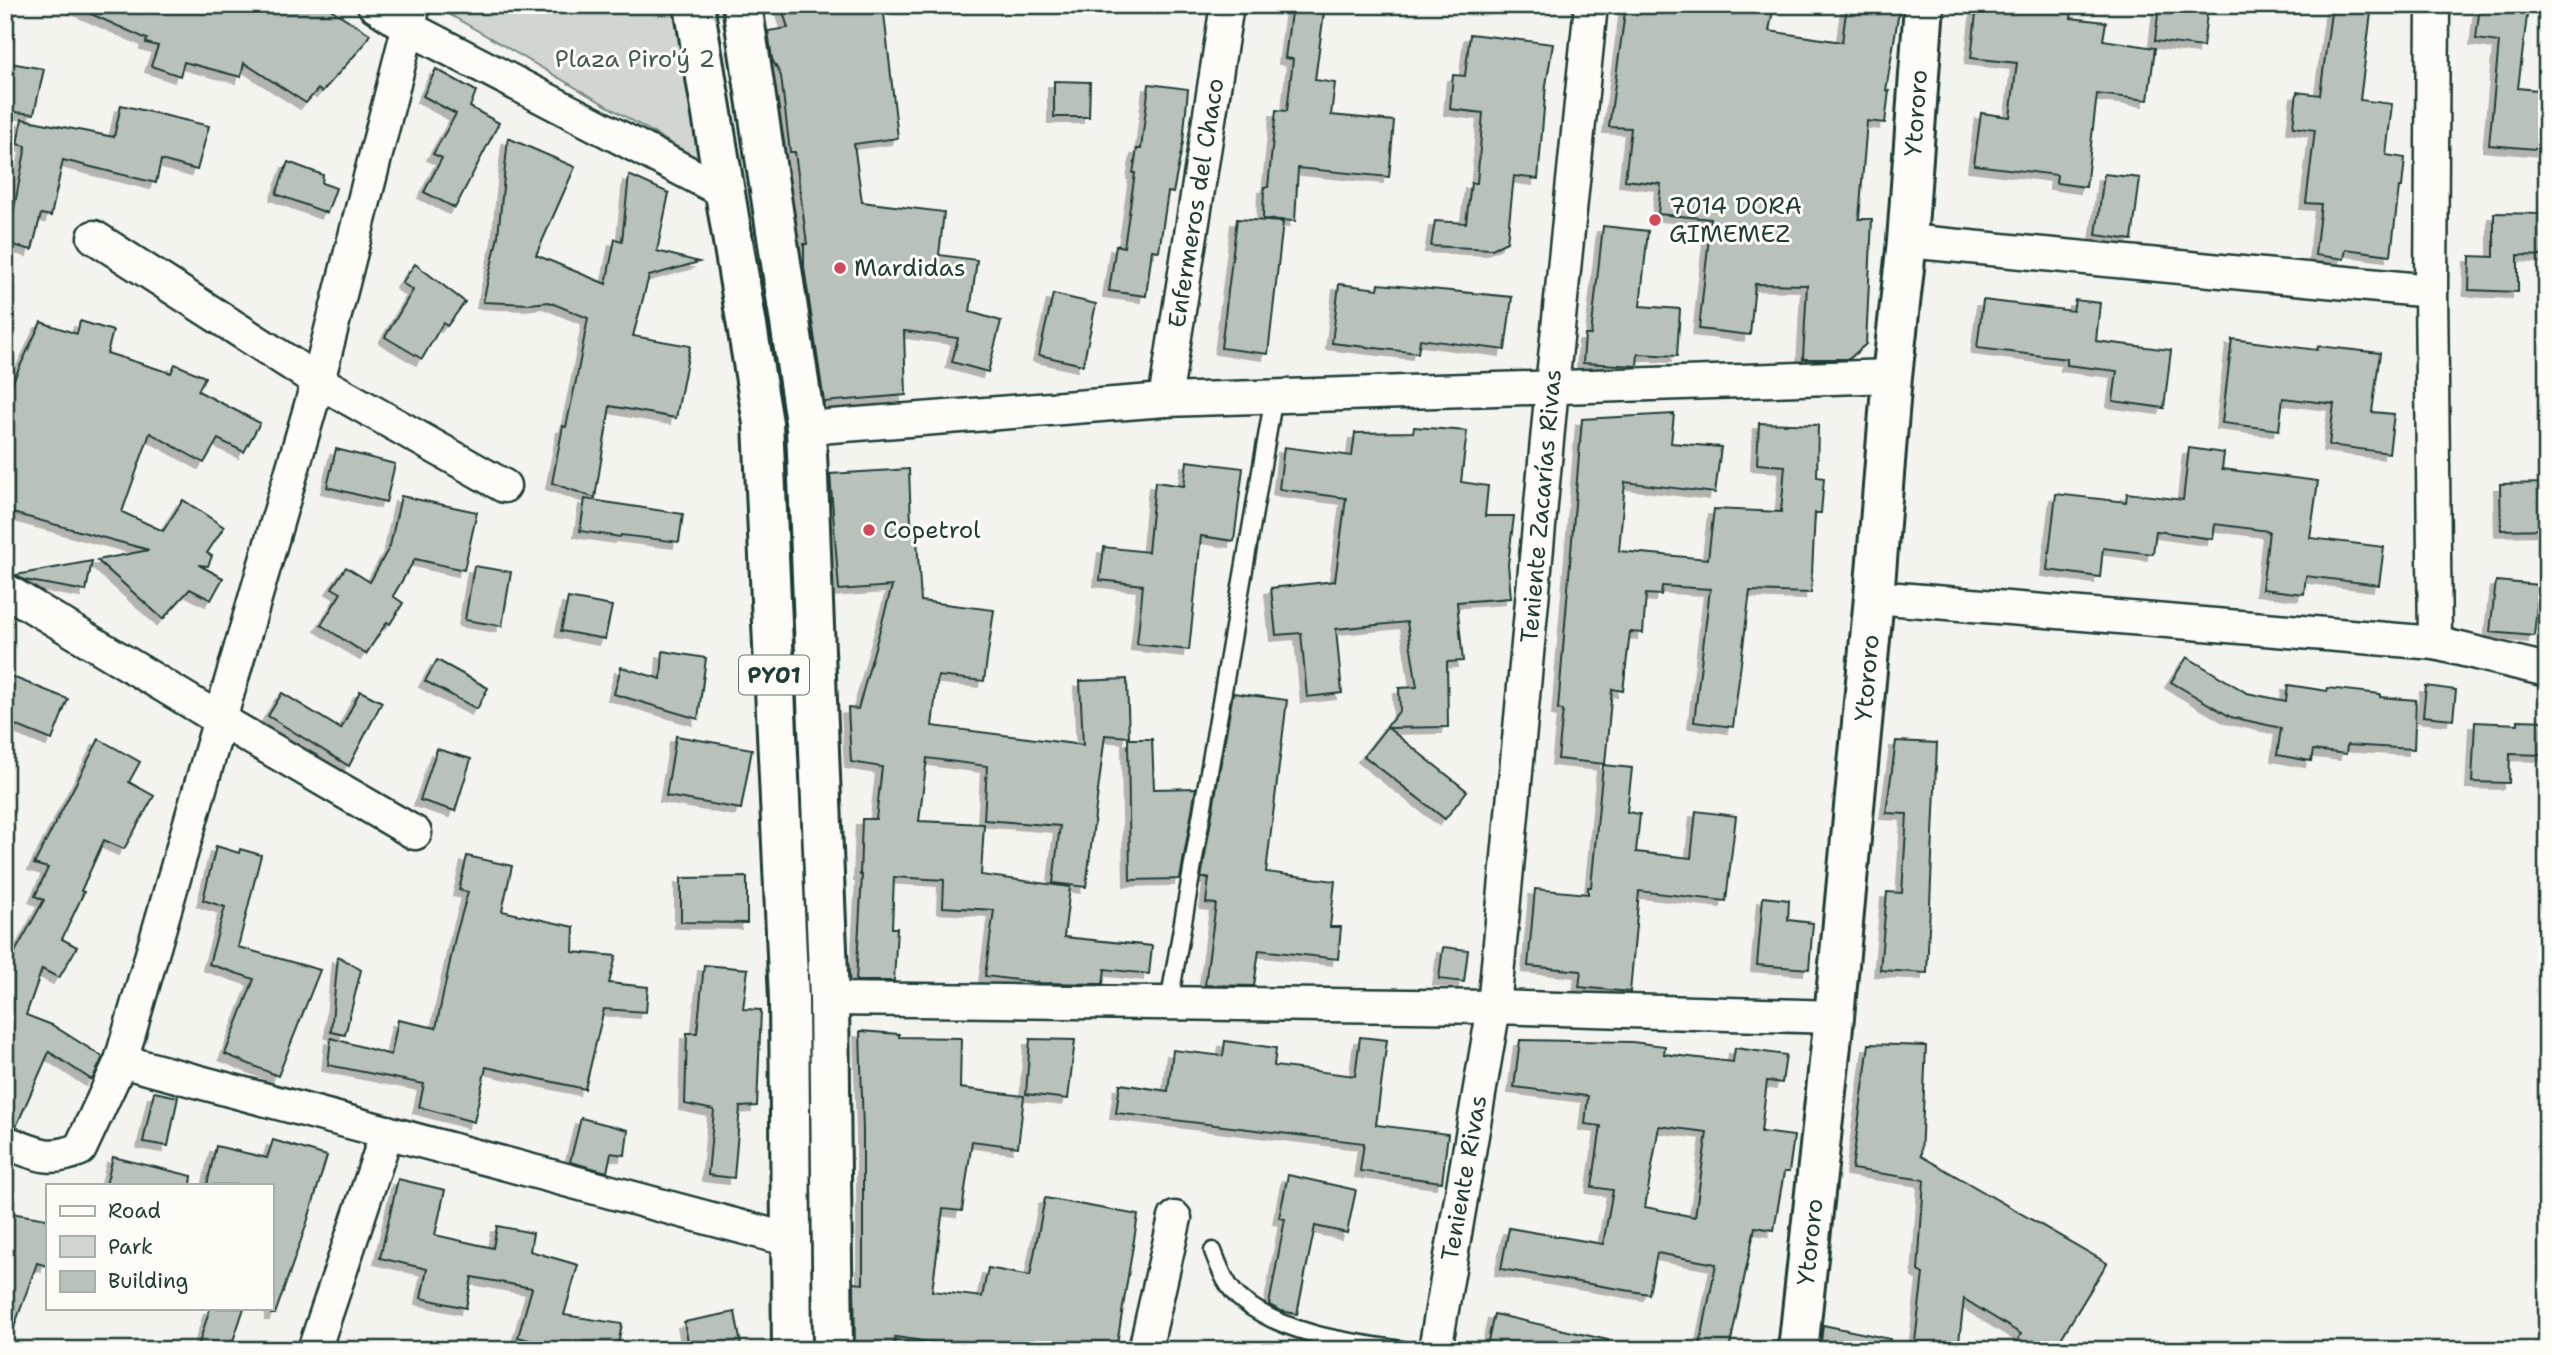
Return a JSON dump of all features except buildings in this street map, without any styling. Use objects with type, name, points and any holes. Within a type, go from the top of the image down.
[{"type":"main road","name":"PY01","points":[[694,5],[763,423],[789,999],[792,1350]]},
{"type":"main road","name":"PY01","points":[[742,5],[806,428],[829,999],[833,1350]]},
{"type":"main road","name":"Ytororo","points":[[1798,1350],[1834,1017],[1874,597],[1892,376],[1907,241],[1924,5]]},
{"type":"street","points":[[374,5],[411,16],[724,192]]},
{"type":"street","name":"Enfermeros del Chaco","points":[[1165,400],[1227,5]]},
{"type":"street","name":"Teniente Zacarías Rivas","points":[[1494,1007],[1591,5]]},
{"type":"street","points":[[2433,5],[2431,291],[2435,643]]},
{"type":"street","points":[[5,1142],[51,1158],[65,1156],[80,1149],[121,1061],[318,380],[411,16]]},
{"type":"street","points":[[94,237],[318,380],[503,486]]},
{"type":"street","points":[[1907,241],[2431,291]]},
{"type":"street","points":[[806,428],[1165,400],[1892,376]]},
{"type":"street","points":[[5,590],[415,833]]},
{"type":"street","points":[[1874,597],[2435,643],[2547,670]]},
{"type":"street","points":[[829,999],[1494,1007],[1834,1017]]},
{"type":"street","name":"Teniente Rivas","points":[[1435,1350],[1494,1007]]},
{"type":"street","points":[[121,1061],[790,1240]]},
{"type":"street","points":[[314,1350],[387,1132]]},
{"type":"street","points":[[1145,1350],[1175,1218]]},
{"type":"lane","points":[[1169,1003],[1274,396]]},
{"type":"lane","points":[[1213,1251],[1223,1278],[1241,1301],[1274,1320],[1325,1338],[1402,1350]]},
{"type":"green space","name":"Plaza Piro'ý 2","points":[[451,5],[682,5],[707,164],[449,14]]},
{"type":"place","name":"7014 DORA GIMEMEZ","points":[[1655,220]]},
{"type":"place","name":"Mardidas","points":[[840,268]]},
{"type":"place","name":"Copetrol","points":[[869,530]]}]
